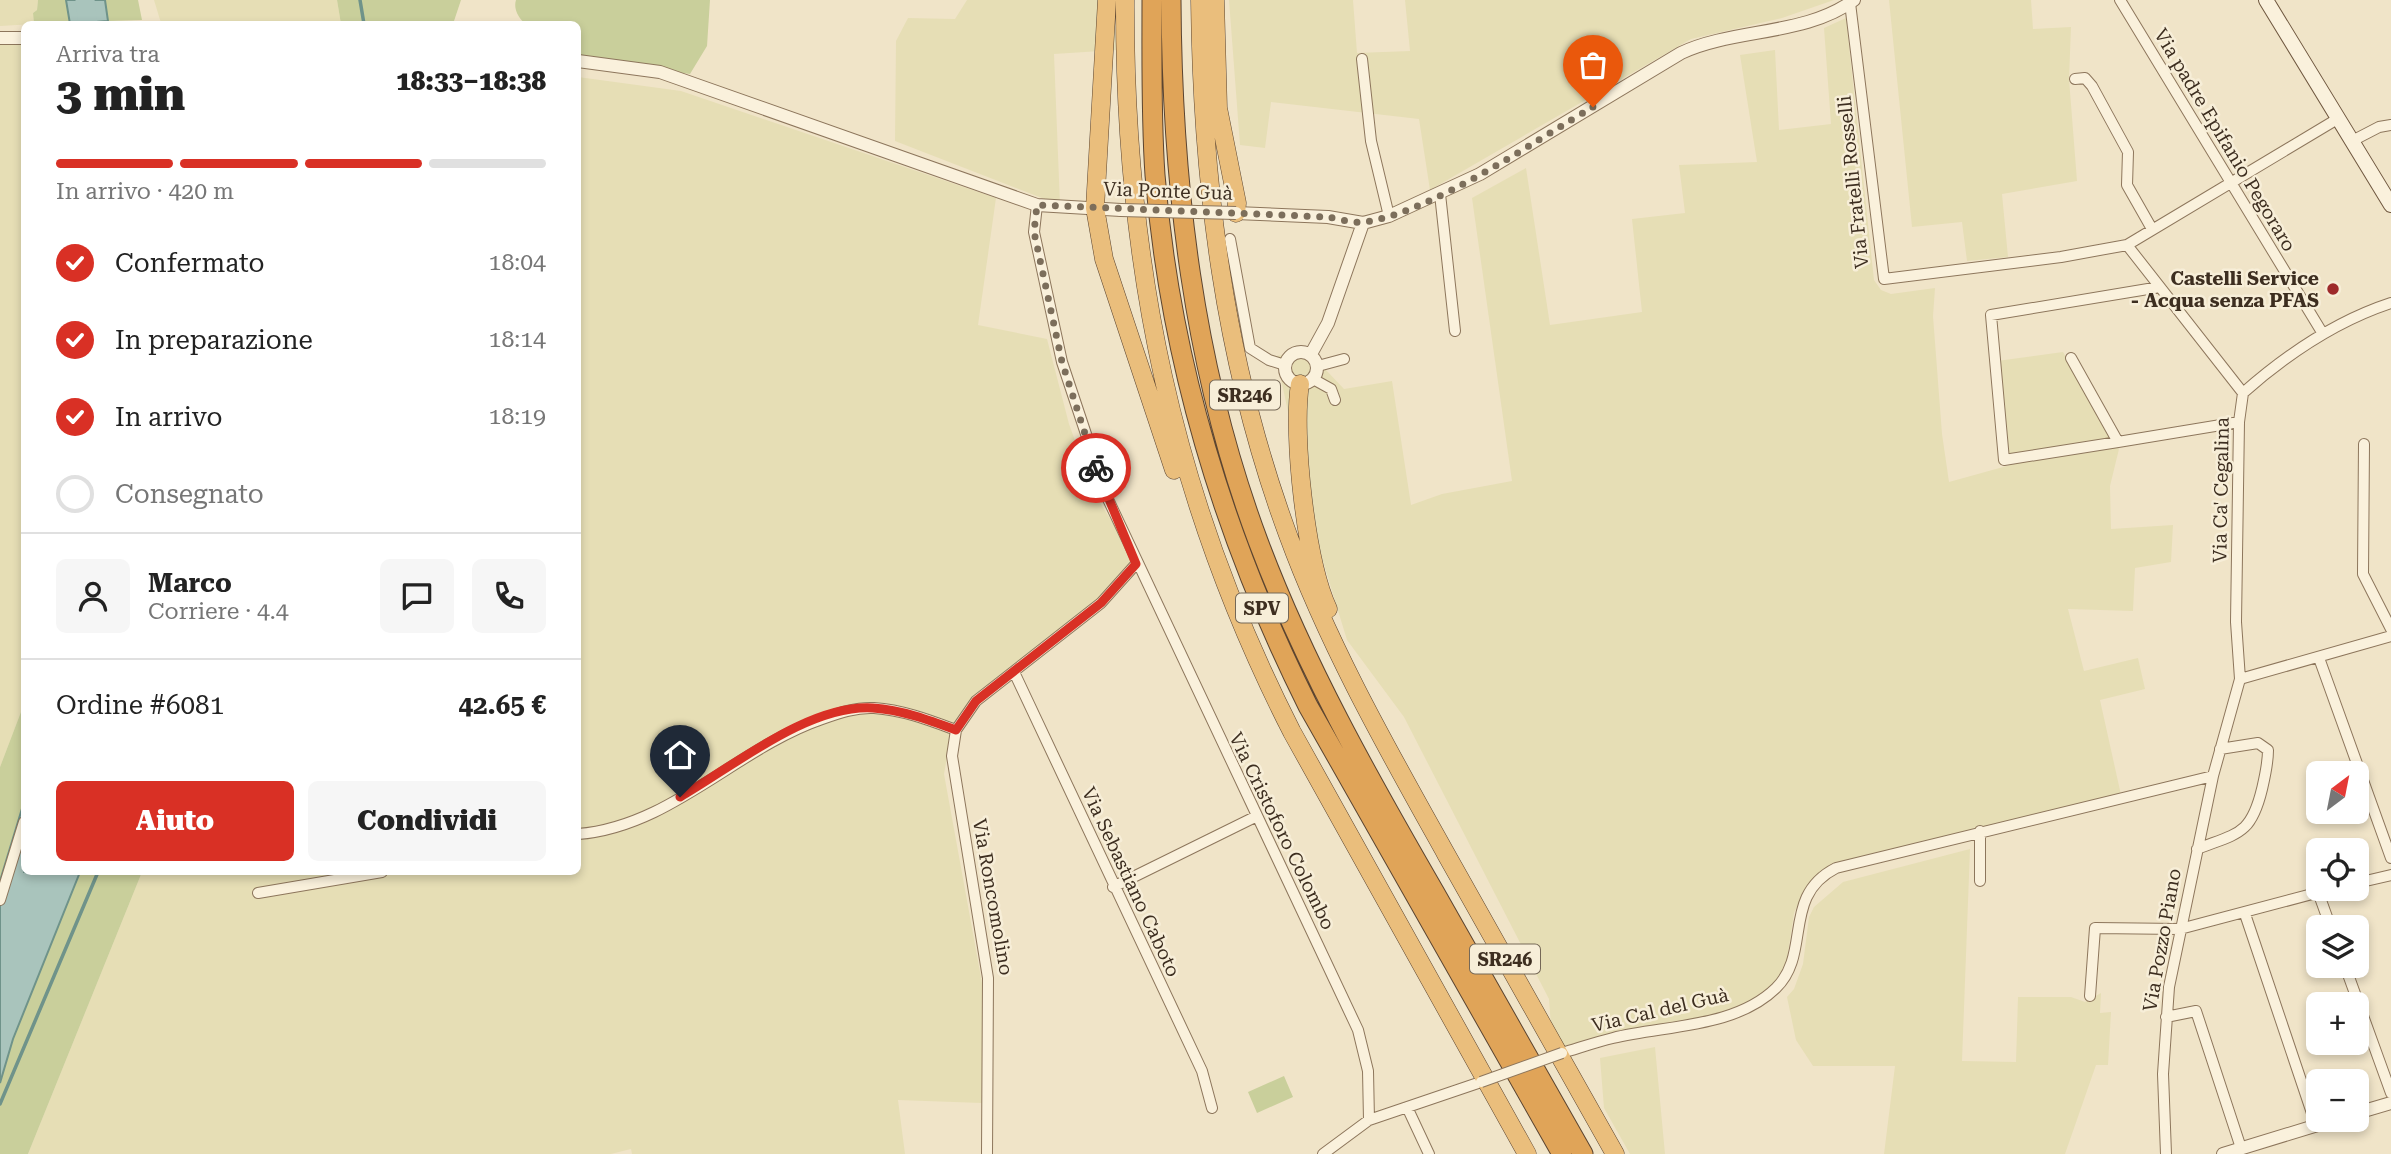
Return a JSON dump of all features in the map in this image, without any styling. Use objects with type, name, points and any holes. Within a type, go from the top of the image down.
[{"type":"highway","points":[[1107,0],[1095,208],[1104,259],[1211,573],[1234,626],[1263,675],[1331,806],[1527,1154]]},
{"type":"highway","points":[[1125,0],[1133,191],[1156,355],[1214,557],[1263,675]]},
{"type":"highway","name":"SPV","points":[[1152,0],[1154,142],[1166,265],[1191,391],[1233,535],[1270,627],[1308,706],[1562,1154]]},
{"type":"highway","name":"SPV","points":[[1171,0],[1174,122],[1189,272],[1217,408],[1258,541],[1302,647],[1358,757],[1583,1154]]},
{"type":"highway","name":"SR246","points":[[1200,0],[1203,136],[1221,285],[1247,404],[1276,499],[1311,595],[1395,763],[1615,1154]]},
{"type":"highway","points":[[1215,0],[1218,108],[1237,203],[1236,213]]},
{"type":"highway","points":[[1311,371],[1298,439],[1306,512],[1325,603],[1395,763]]},
{"type":"main road","points":[[2266,0],[2391,205]]},
{"type":"street","name":"Via padre Epifanio Pegoraro","points":[[2120,0],[2323,334]]},
{"type":"street","name":"Via Ponte Guà","points":[[581,61],[660,72],[1037,205],[1328,217],[1363,223],[1389,216],[1480,174],[1681,53],[1705,42],[1805,21],[1852,2]]},
{"type":"street","name":"Via Fratelli Rosselli","points":[[1852,2],[1882,279],[2061,257],[2127,245]]},
{"type":"street","points":[[0,38],[21,38]]},
{"type":"street","points":[[1362,59],[1371,141],[1389,216]]},
{"type":"street","points":[[2075,79],[2085,78],[2092,86],[2127,150],[2127,185],[2152,229]]},
{"type":"street","points":[[2242,393],[2127,245],[2339,118]]},
{"type":"street","points":[[2352,141],[2379,127],[2391,125]]},
{"type":"street","points":[[1440,194],[1455,331]]},
{"type":"street","name":"Via Cristoforo Colombo","points":[[1037,205],[1034,232],[1062,362],[1107,497],[1136,564],[1361,1039],[1368,1071],[1369,1120]]},
{"type":"street","points":[[1311,371],[1363,223]]},
{"type":"street","points":[[1230,239],[1250,348],[1269,360],[1285,365]]},
{"type":"street","points":[[2160,286],[1992,314],[2004,460],[2239,422]]},
{"type":"street","name":"Via Ca' Cegalina","points":[[2240,679],[2236,622],[2239,422],[2242,393],[2323,334],[2348,320],[2391,303]]},
{"type":"street","points":[[1285,365],[1295,352],[1331,389],[1335,400]]},
{"type":"street","points":[[2071,358],[2118,442]]},
{"type":"street","points":[[1285,365],[1290,380],[1345,359]]},
{"type":"street","points":[[2364,444],[2363,574],[2391,629]]},
{"type":"street","name":"Via Roncomolino","points":[[987,1154],[989,978],[954,784],[952,756],[956,730],[976,701],[1101,603],[1136,564]]},
{"type":"street","points":[[2213,776],[2240,679],[2391,636]]},
{"type":"street","points":[[2319,658],[2391,858]]},
{"type":"street","name":"Via Sebastiano Caboto","points":[[1014,672],[1202,1072],[1212,1108]]},
{"type":"street","points":[[581,833],[631,821],[662,807],[758,747],[793,729],[853,709],[873,708],[918,715],[956,730]]},
{"type":"street","points":[[2197,849],[2238,834],[2251,823],[2256,816],[2268,764],[2268,750],[2258,743],[2220,749]]},
{"type":"street","name":"Via Cal del Guà","points":[[1323,1154],[1369,1120],[1562,1053],[1614,1038],[1699,1023],[1735,1013],[1754,1003],[1776,988],[1790,969],[1802,905],[1812,887],[1826,873],[1857,861],[2213,776]]},
{"type":"street","name":"Via Pozzo Piano","points":[[2166,1154],[2166,1017],[2180,929],[2213,776]]},
{"type":"street","points":[[1113,887],[1255,817]]},
{"type":"street","points":[[1980,831],[1980,881]]},
{"type":"street","points":[[0,900],[21,832]]},
{"type":"street","points":[[258,894],[365,875]]},
{"type":"street","points":[[2369,880],[2391,875]]},
{"type":"street","points":[[2090,996],[2095,928],[2180,929],[2245,914],[2306,896]]},
{"type":"street","points":[[2245,914],[2306,1095]]},
{"type":"street","points":[[2349,978],[2391,1093]]},
{"type":"street","points":[[2166,1017],[2196,1011],[2241,1148]]},
{"type":"street","points":[[2369,1109],[2391,1103]]},
{"type":"street","points":[[1407,1107],[1429,1154]]},
{"type":"street","points":[[2223,1154],[2306,1128]]},
{"type":"shaded area","points":[[0,0],[38,0],[37,10],[33,13],[34,21],[0,26]]},
{"type":"shaded area","points":[[154,0],[337,0],[340,21],[160,21]]},
{"type":"shaded area","points":[[967,0],[1114,0],[1116,50],[1054,54],[1060,205],[895,141],[896,41],[908,18],[955,19]]},
{"type":"shaded area","points":[[1229,0],[1353,0],[1357,53],[1410,51],[1405,0],[1834,0],[1782,18],[1691,39],[1430,190],[1419,119],[1271,102],[1265,148],[1240,145]]},
{"type":"shaded area","points":[[1889,0],[2031,0],[2033,29],[2071,27],[2069,79],[2077,181],[2002,194],[2008,257],[1967,261],[1962,222],[1912,227]]},
{"type":"shaded area","points":[[1846,18],[1874,280],[1881,290],[1891,294],[1935,288],[1933,316],[1942,434],[1949,482],[2014,464],[2009,461],[1997,361],[2063,352],[2119,449],[2110,486],[2111,529],[2173,525],[2171,562],[2135,568],[2133,611],[2068,609],[2084,671],[2138,658],[2145,689],[2100,700],[2121,795],[1836,868],[1801,898],[1794,913],[1787,960],[1780,981],[1771,991],[1727,1014],[1563,1055],[1551,1026],[1549,999],[1404,717],[1347,640],[1314,532],[1276,356],[1308,351],[1344,389],[1392,381],[1411,505],[1442,494],[1512,481],[1472,198],[1526,168],[1550,325],[1642,312],[1632,219],[1685,213],[1679,165],[1757,162],[1740,55],[1775,50],[1779,130],[1831,124],[1824,28]]},
{"type":"shaded area","points":[[21,44],[21,712],[0,767],[0,45]]},
{"type":"shaded area","points":[[581,77],[681,91],[996,198],[978,325],[1047,339],[1069,424],[1094,493],[1141,568],[1110,600],[995,690],[972,713],[949,746],[944,774],[982,983],[982,1103],[898,1100],[905,1154],[632,1154],[631,1149],[611,1154],[28,1154],[141,875],[581,875]]},
{"type":"shaded area","points":[[1970,849],[1962,1061],[2016,1062],[2018,997],[2071,997],[2085,1002],[2101,993],[2100,1013],[2111,1012],[2108,1065],[2096,1065],[2065,1154],[1884,1154],[1895,1066],[1813,1066],[1796,1040],[1787,997],[1794,989],[1803,964],[1809,917],[1814,907],[1843,882]]},
{"type":"shaded area","points":[[1655,1047],[1665,1154],[1630,1154],[1604,1108],[1600,1058]]},
{"type":"green space","points":[[38,0],[66,0],[70,21],[34,21],[33,13],[37,10]]},
{"type":"green space","points":[[105,0],[138,0],[142,20],[108,21]]},
{"type":"green space","points":[[337,0],[461,0],[454,21],[340,21]]},
{"type":"green space","points":[[516,0],[710,0],[707,46],[690,74],[581,58],[581,21],[523,21],[515,7]]},
{"type":"green space","points":[[21,712],[21,812],[0,881],[0,767]]},
{"type":"green space","points":[[79,875],[141,875],[28,1154],[0,1154],[0,1083],[13,1039]]},
{"type":"green space","points":[[1284,1076],[1293,1097],[1257,1113],[1248,1092]]},
{"type":"water","points":[[66,0],[105,0],[108,21],[70,21]]},
{"type":"water","points":[[21,812],[21,875],[79,875],[13,1039],[0,1083],[0,881]]},
{"type":"waterway","points":[[85,0],[88,21]]},
{"type":"waterway","points":[[360,0],[364,21]]},
{"type":"waterway","points":[[0,1104],[97,875]]},
{"type":"way so far","points":[[1096,468],[1062,362],[1034,232],[1037,205],[1328,217],[1363,223],[1389,216],[1480,174],[1593,107]]},
{"type":"place","name":"Castelli Service - Acqua senza PFAS","points":[[2333,289]]},
{"type":"route","points":[[680,797],[758,747],[793,729],[853,709],[873,708],[918,715],[956,730],[976,701],[1101,603],[1136,564],[1096,468]]}]
